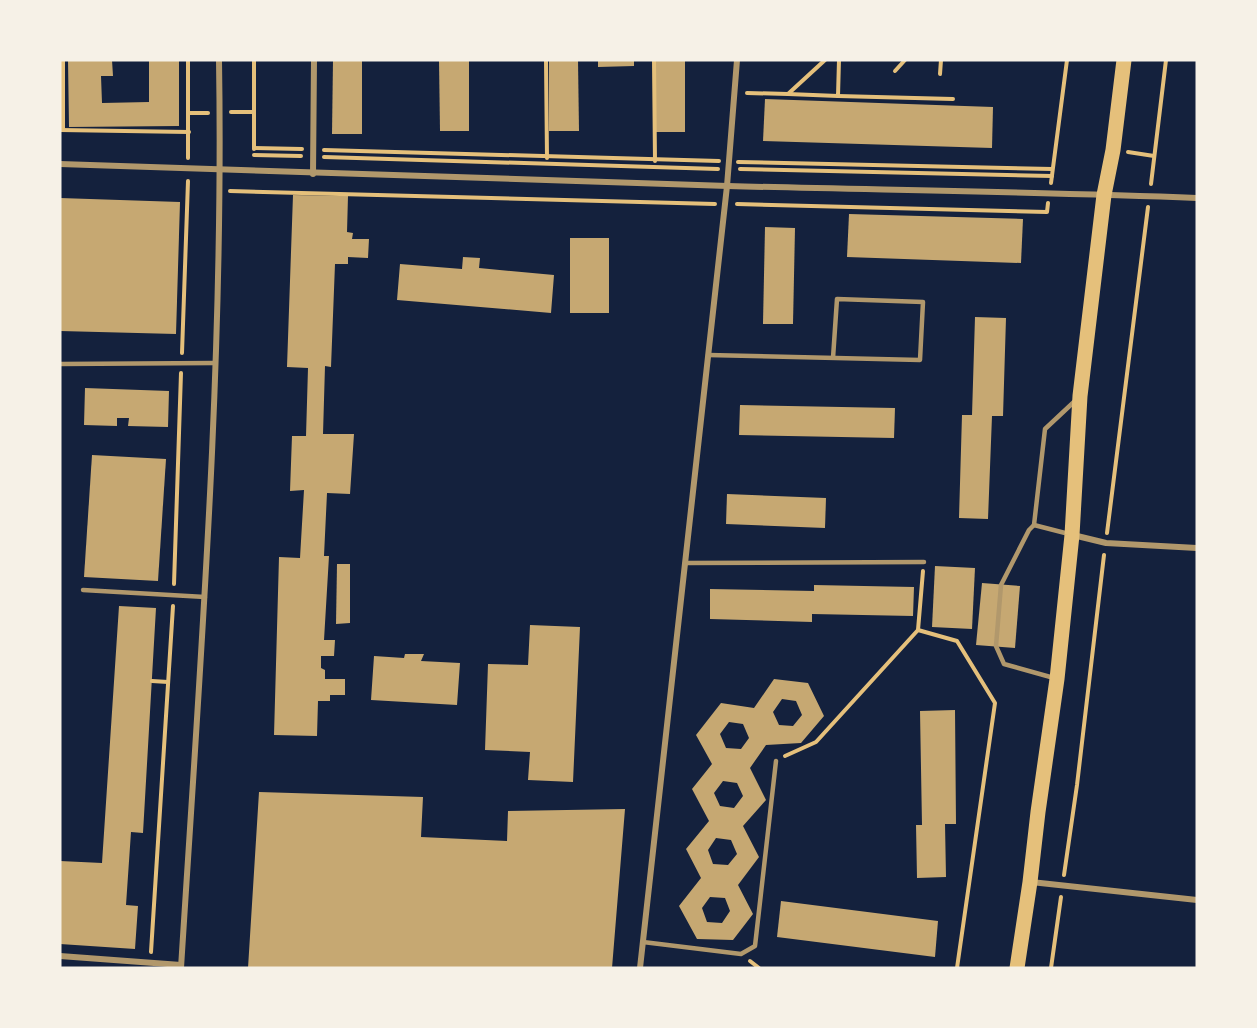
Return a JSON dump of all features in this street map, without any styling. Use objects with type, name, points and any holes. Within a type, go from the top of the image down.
[{"type":"main road","points":[[1017,968],[1057,679],[1072,535],[1080,396],[1104,195],[1113,150],[1124,60]]},
{"type":"street","points":[[60,956],[181,967],[210,508],[221,171],[219,60]]},
{"type":"street","points":[[313,174],[314,60]]},
{"type":"street","points":[[640,968],[727,186],[737,60]]},
{"type":"street","points":[[60,164],[313,174],[1197,198]]},
{"type":"street","points":[[1072,535],[1106,543],[1197,548]]},
{"type":"street","points":[[1030,882],[1197,900]]},
{"type":"lane","points":[[708,355],[833,358],[920,360],[923,302],[837,299],[833,358]]},
{"type":"lane","points":[[60,364],[215,363]]},
{"type":"lane","points":[[1057,679],[1004,664],[996,646],[1001,585],[1029,530],[1034,525],[1045,429],[1080,396]]},
{"type":"lane","points":[[1034,525],[1072,535]]},
{"type":"lane","points":[[685,563],[924,562]]},
{"type":"lane","points":[[83,590],[204,597]]},
{"type":"lane","points":[[643,942],[741,954],[755,946],[776,761]]},
{"type":"path","points":[[63,60],[62,130],[189,132]]},
{"type":"path","points":[[151,963],[174,595],[189,132],[188,60]]},
{"type":"path","points":[[254,60],[254,155],[314,153],[547,156],[1052,176]]},
{"type":"path","points":[[546,60],[548,164]]},
{"type":"path","points":[[654,60],[655,167]]},
{"type":"path","points":[[789,94],[825,60]]},
{"type":"path","points":[[838,96],[839,60]]},
{"type":"path","points":[[895,71],[905,60]]},
{"type":"path","points":[[940,74],[941,60]]},
{"type":"path","points":[[1050,186],[1067,60]]},
{"type":"path","points":[[1051,968],[1077,785],[1166,60]]},
{"type":"path","points":[[747,93],[953,99]]},
{"type":"path","points":[[254,148],[314,153],[655,167],[729,165],[1053,169]]},
{"type":"path","points":[[220,191],[1047,212]]},
{"type":"path","points":[[776,761],[816,742],[918,630],[924,562]]},
{"type":"path","points":[[918,630],[957,641],[995,703],[957,968]]},
{"type":"path","points":[[152,681],[168,682]]},
{"type":"building","points":[[68,60],[112,60],[113,76],[101,76],[102,103],[149,102],[149,60],[179,60],[179,126],[69,127]]},
{"type":"building","points":[[333,60],[362,60],[362,134],[332,134]]},
{"type":"building","points":[[439,60],[469,60],[469,131],[440,131]]},
{"type":"building","points":[[549,60],[578,60],[579,131],[549,131]]},
{"type":"building","points":[[598,60],[634,60],[634,66],[598,67]]},
{"type":"building","points":[[655,60],[685,60],[685,132],[655,132]]},
{"type":"building","points":[[765,99],[993,107],[992,148],[763,141]]},
{"type":"building","points":[[293,195],[348,196],[347,232],[353,233],[352,239],[369,239],[368,258],[348,257],[348,264],[335,264],[331,367],[325,366],[323,434],[354,434],[350,494],[327,493],[324,556],[329,556],[324,640],[335,640],[334,656],[321,656],[321,668],[325,670],[325,679],[345,679],[345,695],[330,695],[330,701],[318,701],[317,736],[274,735],[279,557],[300,558],[304,490],[290,491],[292,436],[306,436],[308,368],[287,367]]},
{"type":"building","points":[[60,198],[180,202],[176,334],[60,331]]},
{"type":"building","points":[[849,214],[1023,219],[1021,263],[847,257]]},
{"type":"building","points":[[765,227],[795,228],[793,324],[763,324]]},
{"type":"building","points":[[570,238],[609,238],[609,313],[570,313]]},
{"type":"building","points":[[463,257],[480,258],[479,268],[554,275],[551,313],[397,300],[400,264],[462,269]]},
{"type":"building","points":[[975,317],[1006,318],[1003,416],[992,416],[988,519],[959,518],[962,415],[972,415]]},
{"type":"building","points":[[85,388],[169,391],[168,427],[128,426],[129,418],[117,418],[117,426],[84,425]]},
{"type":"building","points":[[740,405],[895,408],[894,438],[739,435]]},
{"type":"building","points":[[92,455],[166,459],[158,581],[84,577]]},
{"type":"building","points":[[727,494],[826,498],[825,528],[726,524]]},
{"type":"building","points":[[337,564],[350,564],[350,623],[336,624]]},
{"type":"building","points":[[935,566],[975,568],[972,629],[932,627]]},
{"type":"building","points":[[982,583],[1020,586],[1015,648],[976,645]]},
{"type":"building","points":[[814,585],[914,587],[913,616],[812,614],[812,622],[710,619],[710,589],[814,591]]},
{"type":"building","points":[[119,606],[156,608],[143,833],[131,832],[126,905],[138,906],[135,949],[60,944],[60,861],[102,863]]},
{"type":"building","points":[[530,625],[580,627],[573,782],[528,780],[530,752],[485,750],[488,664],[528,665]]},
{"type":"building","points":[[405,654],[424,654],[421,661],[460,663],[457,705],[371,700],[374,656],[404,658]]},
{"type":"building","points":[[774,679],[808,683],[824,716],[801,743],[766,745],[750,768],[766,800],[743,826],[759,857],[738,885],[753,914],[733,940],[697,939],[679,906],[701,878],[686,849],[709,821],[692,789],[712,764],[696,735],[721,703],[754,708]],"holes":[[[782,699],[796,701],[802,715],[793,726],[779,725],[773,712]],[[729,722],[743,724],[749,738],[741,749],[726,748],[720,734]],[[723,781],[737,783],[743,796],[734,808],[720,806],[714,793]],[[716,838],[731,840],[737,854],[728,865],[713,864],[708,850]],[[710,897],[725,898],[730,911],[722,923],[707,922],[702,908]]]},
{"type":"building","points":[[955,710],[956,824],[945,824],[946,877],[917,878],[916,825],[922,825],[920,711]]},
{"type":"building","points":[[259,792],[423,797],[421,837],[507,841],[508,811],[625,809],[612,968],[248,968]]},
{"type":"building","points":[[781,901],[938,921],[935,957],[777,937]]}]
